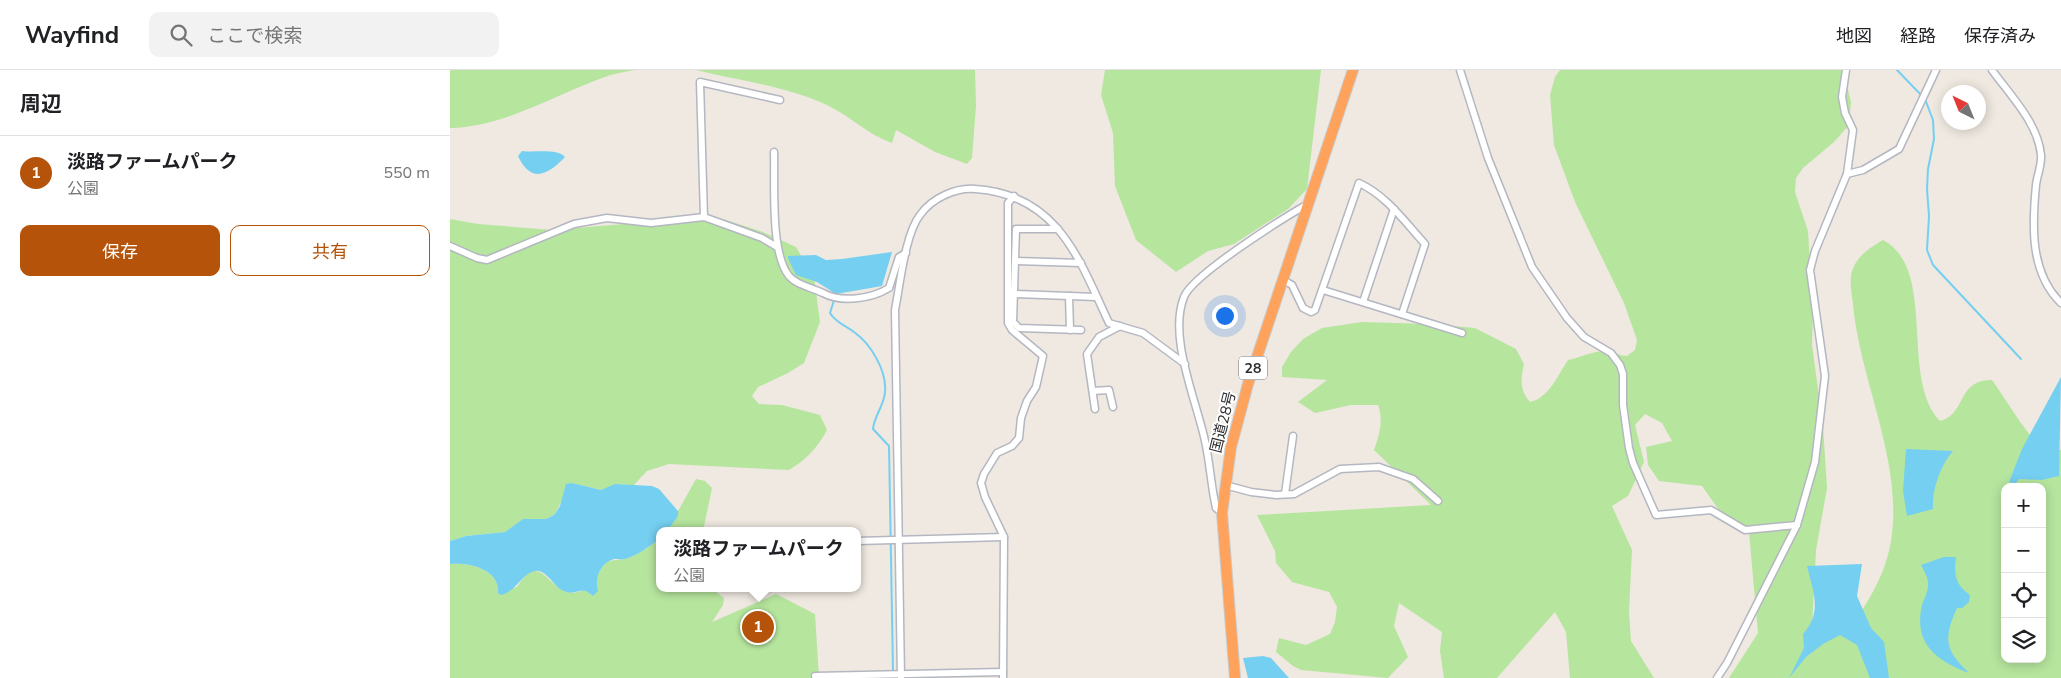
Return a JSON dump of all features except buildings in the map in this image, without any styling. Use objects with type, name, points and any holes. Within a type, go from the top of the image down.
[{"type":"highway","name":"国道28号","points":[[1235,678],[1222,513],[1230,447],[1240,410],[1353,70]]},
{"type":"street","points":[[1460,70],[1488,158],[1532,266],[1567,318],[1584,337],[1611,354],[1620,365],[1623,374],[1623,405],[1629,448],[1639,478],[1656,515],[1711,510],[1745,530],[1797,525]]},
{"type":"street","points":[[1717,678],[1727,663],[1797,525],[1815,462],[1824,391],[1824,357],[1814,302],[1811,262],[1847,174],[1853,130],[1845,113],[1842,97],[1846,70]]},
{"type":"street","points":[[1847,174],[1863,170],[1899,149],[1936,70]]},
{"type":"street","points":[[1992,70],[2033,127],[2041,156],[2033,212],[2038,271],[2052,294],[2061,303]]},
{"type":"street","points":[[704,217],[700,82],[780,100]]},
{"type":"street","points":[[774,152],[777,247],[783,266],[792,279],[835,299],[870,295],[889,288],[899,257],[906,253]]},
{"type":"street","points":[[1283,280],[1292,285],[1303,308],[1311,312],[1315,310],[1359,183],[1376,191],[1424,244],[1402,314]]},
{"type":"street","points":[[900,676],[896,540],[895,310],[906,253],[920,214],[946,194],[970,188],[991,190],[1014,196],[1038,212],[1058,229],[1073,247],[1109,323],[1143,333],[1186,364]]},
{"type":"street","points":[[815,676],[1003,675],[1004,537],[985,497],[981,483],[984,474],[997,453],[1012,446],[1019,438],[1021,418],[1027,401],[1036,387],[1043,356],[1012,330],[1008,323],[1008,203],[1014,196]]},
{"type":"street","points":[[1222,513],[1216,508],[1205,442],[1186,364],[1178,321],[1184,295],[1212,267],[1284,217],[1308,204]]},
{"type":"street","points":[[1363,302],[1394,209]]},
{"type":"street","points":[[450,246],[477,258],[487,260],[574,224],[607,218],[651,223],[704,217],[762,238],[777,247]]},
{"type":"street","points":[[1058,229],[1016,229],[1013,322],[1019,328],[1081,330]]},
{"type":"street","points":[[1015,262],[1081,263]]},
{"type":"street","points":[[1323,290],[1462,333]]},
{"type":"street","points":[[1014,294],[1096,297]]},
{"type":"street","points":[[1069,296],[1070,330]]},
{"type":"street","points":[[1095,409],[1087,354],[1100,337],[1120,326]]},
{"type":"street","points":[[1093,391],[1109,390],[1112,407]]},
{"type":"street","points":[[1285,494],[1294,436]]},
{"type":"street","points":[[1225,485],[1252,492],[1294,494],[1340,469],[1379,466],[1413,479],[1438,501]]},
{"type":"street","points":[[861,541],[1004,537]]},
{"type":"green space","points":[[450,70],[635,70],[606,77],[528,109],[489,122],[450,128]]},
{"type":"green space","points":[[696,70],[975,70],[976,106],[972,158],[967,164],[935,152],[896,130],[892,143],[884,140],[837,110],[797,93]]},
{"type":"green space","points":[[1105,70],[1321,70],[1307,189],[1288,209],[1234,244],[1208,251],[1176,272],[1136,240],[1115,186],[1113,133],[1101,95]]},
{"type":"green space","points":[[1560,70],[1843,70],[1851,102],[1849,125],[1834,142],[1803,168],[1796,178],[1795,192],[1808,231],[1813,312],[1812,345],[1823,426],[1827,488],[1816,550],[1812,627],[1854,623],[1881,575],[1892,537],[1893,495],[1889,468],[1857,332],[1851,284],[1852,271],[1857,261],[1868,249],[1883,240],[1900,254],[1909,274],[1914,299],[1922,379],[1928,402],[1940,421],[1949,417],[1954,412],[1972,385],[1981,381],[1992,380],[2037,442],[2046,448],[2061,450],[2061,678],[1729,678],[1758,633],[1749,532],[1719,510],[1702,486],[1659,481],[1648,465],[1646,447],[1672,441],[1662,423],[1645,414],[1635,425],[1644,462],[1628,496],[1612,506],[1632,550],[1629,612],[1631,641],[1654,678],[1570,678],[1566,632],[1555,612],[1497,678],[1444,678],[1440,651],[1442,632],[1399,603],[1394,626],[1408,657],[1388,678],[1301,670],[1276,652],[1279,638],[1306,645],[1330,634],[1335,622],[1337,607],[1329,592],[1292,582],[1276,563],[1275,551],[1257,515],[1431,505],[1374,450],[1381,422],[1378,405],[1351,405],[1315,413],[1298,402],[1327,380],[1282,377],[1282,367],[1291,352],[1303,339],[1322,328],[1362,322],[1429,324],[1475,328],[1516,349],[1524,364],[1522,388],[1530,402],[1537,400],[1548,391],[1568,360],[1603,351],[1627,356],[1635,350],[1637,340],[1624,303],[1575,202],[1554,145],[1550,95],[1555,77]]},
{"type":"green space","points":[[450,219],[478,224],[552,230],[636,223],[723,219],[763,232],[796,247],[814,277],[820,322],[804,363],[758,387],[752,396],[759,404],[782,405],[820,415],[827,430],[816,447],[789,470],[669,464],[647,471],[633,486],[622,484],[601,490],[572,483],[554,515],[546,519],[523,519],[505,532],[466,536],[450,541]]},
{"type":"green space","points":[[696,479],[705,481],[712,488],[704,527],[669,527]]},
{"type":"green space","points":[[656,541],[656,592],[716,592],[724,598],[723,605],[712,622],[776,594],[815,614],[819,678],[450,678],[450,564],[466,564],[489,573],[494,578],[498,593],[517,587],[531,572],[537,571],[567,592],[586,591],[593,596],[596,580],[605,563],[634,556]]},
{"type":"water","points":[[522,151],[551,152],[565,157],[552,168],[540,174],[528,170],[523,165],[518,156]]},
{"type":"water","points":[[892,252],[882,286],[836,294],[817,282],[796,275],[788,258],[788,256],[816,255],[826,260]]},
{"type":"water","points":[[2061,377],[2059,476],[2042,480],[2019,479],[2016,483],[2009,482],[2022,449]]},
{"type":"water","points":[[1906,449],[1953,451],[1944,464],[1938,478],[1933,509],[1907,516],[1903,491]]},
{"type":"water","points":[[572,483],[601,490],[615,484],[652,486],[659,489],[678,511],[678,516],[670,527],[656,527],[656,541],[643,550],[630,558],[614,559],[605,564],[599,572],[598,591],[593,596],[586,591],[571,593],[564,591],[539,571],[526,575],[511,590],[501,595],[498,593],[494,578],[489,573],[466,564],[450,564],[450,541],[466,536],[505,532],[523,519],[546,519],[554,515],[560,506],[566,484]]},
{"type":"water","points":[[1944,557],[1956,557],[1955,569],[1958,583],[1970,595],[1969,602],[1962,608],[1957,608],[1948,636],[1955,658],[1969,673],[1947,663],[1930,649],[1924,640],[1921,630],[1922,605],[1928,581],[1921,565]]},
{"type":"water","points":[[1862,564],[1857,596],[1871,628],[1884,642],[1889,678],[1870,678],[1857,645],[1840,635],[1823,644],[1806,657],[1789,678],[1804,648],[1803,634],[1813,618],[1815,610],[1814,593],[1807,566]]},
{"type":"water","points":[[1263,656],[1271,658],[1289,678],[1248,678],[1243,658]]},
{"type":"waterway","points":[[1897,70],[1925,99],[1933,120],[1934,139],[1928,169],[1927,189],[1929,216],[1927,250],[1933,265],[2021,359]]},
{"type":"waterway","points":[[836,294],[830,313],[866,343],[881,367],[885,384],[884,397],[873,429],[889,446],[893,671]]},
{"type":"place","name":"淡路ファームパーク","points":[[758,627]]}]
